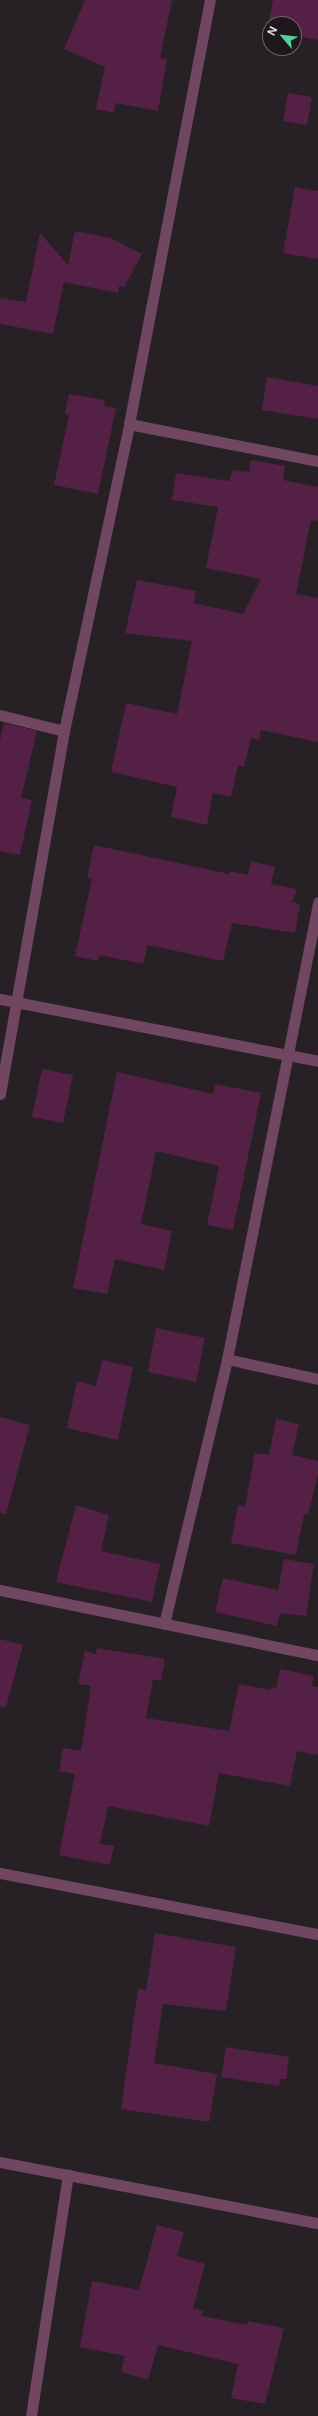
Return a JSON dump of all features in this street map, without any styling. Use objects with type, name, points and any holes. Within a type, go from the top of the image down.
[{"type":"street","points":[[0,1094],[64,731],[128,424],[210,0]]},
{"type":"street","points":[[128,424],[318,461]]},
{"type":"street","points":[[0,715],[64,731]]},
{"type":"street","points":[[164,1624],[227,1359],[289,1055],[318,902]]},
{"type":"street","points":[[0,999],[318,1061]]},
{"type":"street","points":[[227,1359],[318,1379]]},
{"type":"street","points":[[0,1590],[318,1655]]},
{"type":"street","points":[[0,1873],[318,1934]]},
{"type":"street","points":[[0,2162],[318,2223]]},
{"type":"street","points":[[31,2416],[68,2175]]},
{"type":"building","points":[[85,0],[172,0],[160,58],[167,59],[158,111],[116,103],[114,113],[96,109],[105,67],[64,49]]},
{"type":"building","points":[[273,0],[318,0],[318,40],[302,37],[302,16],[270,16]]},
{"type":"building","points":[[288,93],[312,97],[307,125],[283,121]]},
{"type":"building","points":[[295,187],[318,191],[318,259],[283,253]]},
{"type":"building","points":[[75,231],[111,238],[142,254],[124,287],[119,286],[118,293],[64,282],[53,334],[0,324],[0,298],[26,302],[40,233],[68,265]]},
{"type":"building","points":[[267,377],[318,386],[318,419],[262,410]]},
{"type":"building","points":[[69,394],[105,400],[104,406],[116,408],[98,494],[54,485],[69,415],[65,414]]},
{"type":"building","points":[[251,460],[285,466],[283,480],[318,487],[318,521],[311,520],[296,594],[318,598],[318,742],[261,730],[259,740],[251,738],[244,767],[238,765],[231,797],[213,793],[207,825],[171,817],[177,787],[111,772],[126,703],[177,714],[192,641],[125,633],[137,580],[196,591],[194,603],[243,614],[261,579],[206,568],[218,507],[172,500],[176,473],[229,481],[233,470],[249,472]]},
{"type":"building","points":[[4,723],[37,731],[21,798],[32,800],[20,855],[0,851],[0,741]]},
{"type":"building","points":[[94,845],[229,874],[230,871],[248,875],[251,861],[275,867],[271,884],[297,889],[292,902],[300,904],[295,933],[232,923],[223,961],[148,945],[143,964],[100,955],[98,961],[75,956],[92,879],[87,878]]},
{"type":"building","points":[[42,1069],[73,1075],[63,1123],[32,1117]]},
{"type":"building","points":[[117,1072],[213,1094],[215,1084],[261,1093],[233,1230],[207,1225],[219,1166],[156,1151],[141,1224],[172,1231],[164,1270],[115,1259],[107,1294],[73,1288]]},
{"type":"building","points":[[156,1328],[205,1338],[196,1382],[148,1372]]},
{"type":"building","points":[[102,1360],[133,1367],[118,1440],[67,1428],[77,1381],[96,1386]]},
{"type":"building","points":[[0,1417],[30,1425],[6,1514],[0,1513]]},
{"type":"building","points":[[276,1419],[299,1424],[292,1455],[318,1461],[318,1474],[308,1515],[304,1514],[296,1555],[231,1543],[238,1505],[245,1507],[255,1453],[269,1455]]},
{"type":"building","points":[[76,1505],[109,1515],[101,1551],[160,1564],[152,1602],[56,1582]]},
{"type":"building","points":[[284,1559],[314,1564],[306,1616],[280,1613],[277,1626],[215,1612],[223,1578],[278,1590]]},
{"type":"building","points":[[0,1639],[23,1645],[6,1707],[0,1706]]},
{"type":"building","points":[[97,1648],[165,1659],[161,1681],[153,1679],[146,1718],[229,1731],[239,1684],[271,1690],[271,1687],[276,1688],[280,1669],[314,1676],[312,1686],[318,1687],[318,1755],[297,1751],[290,1786],[219,1773],[209,1826],[108,1806],[100,1844],[114,1846],[110,1865],[59,1855],[75,1774],[59,1771],[63,1748],[81,1751],[91,1686],[78,1684],[85,1651],[96,1654]]},
{"type":"building","points":[[155,1933],[236,1947],[226,2011],[163,2004],[154,2063],[217,2074],[209,2122],[121,2109],[138,1989],[146,1990]]},
{"type":"building","points":[[226,2047],[289,2057],[286,2079],[280,2079],[279,2086],[221,2077]]},
{"type":"building","points":[[157,2225],[184,2232],[177,2256],[205,2264],[193,2308],[203,2311],[202,2316],[247,2325],[248,2321],[284,2328],[265,2404],[231,2398],[238,2364],[158,2345],[148,2380],[121,2372],[125,2356],[80,2347],[92,2281],[139,2290]]}]
